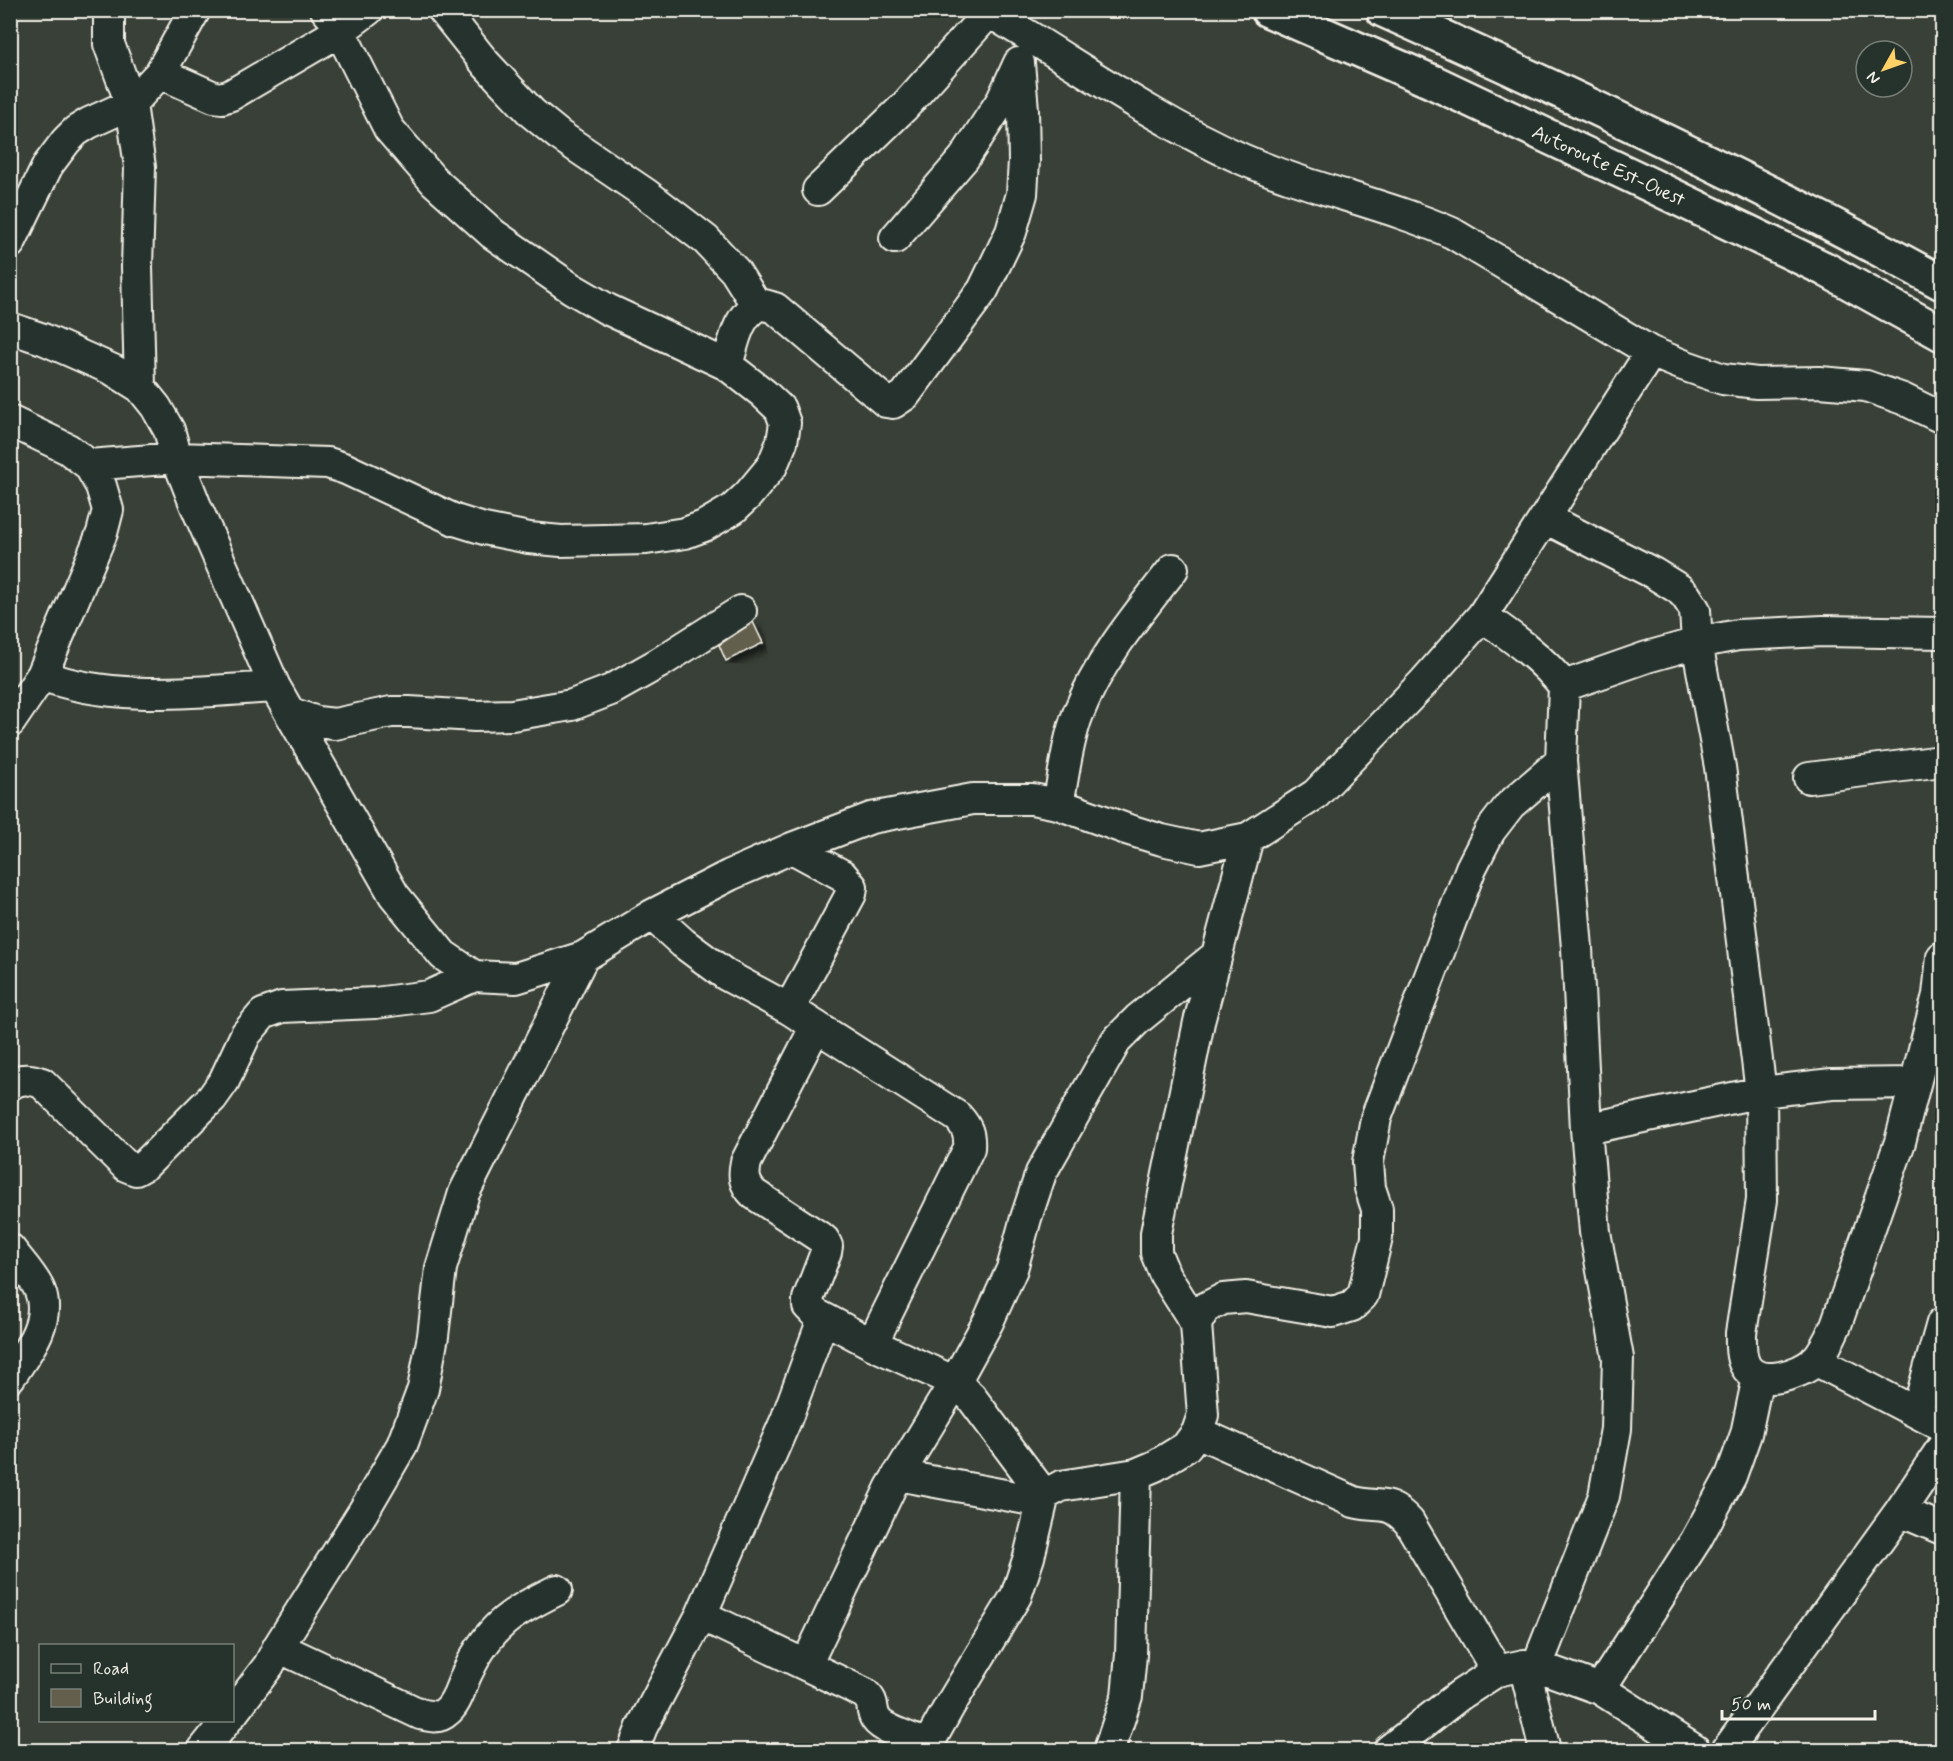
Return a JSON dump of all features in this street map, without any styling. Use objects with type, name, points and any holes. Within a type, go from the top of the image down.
[{"type":"highway","name":"Autoroute Est-Ouest","points":[[1268,10],[1433,82],[1636,178],[1825,269],[1942,334]]},
{"type":"highway","points":[[1383,10],[1664,141],[1840,228],[1942,284]]},
{"type":"street","points":[[109,10],[109,44],[131,104],[140,167],[137,267],[140,387]]},
{"type":"street","points":[[10,243],[48,165],[66,141],[89,123],[131,104],[160,73],[195,10]]},
{"type":"street","points":[[160,73],[214,98],[222,98],[231,95],[333,21],[368,10]]},
{"type":"street","points":[[445,11],[486,64],[532,114],[646,194],[706,240],[735,271],[757,306]]},
{"type":"street","points":[[818,190],[904,107],[988,11],[1025,50],[1243,160],[1330,191],[1417,217],[1452,233],[1651,352],[1723,379],[1757,383],[1820,382],[1866,386],[1904,399],[1942,418]]},
{"type":"street","points":[[88,465],[177,458],[328,463],[346,469],[455,520],[484,529],[529,538],[561,541],[646,539],[686,532],[704,526],[733,509],[772,466],[782,442],[785,423],[780,409],[727,365],[608,309],[571,288],[493,234],[434,181],[389,129],[333,21]]},
{"type":"street","points":[[727,365],[739,328],[746,315],[757,306],[764,305],[775,308],[886,402],[893,403],[905,395],[983,290],[1011,232],[1022,194],[1024,172],[1025,50]]},
{"type":"street","points":[[895,238],[964,158],[1002,100],[1025,50]]},
{"type":"street","points":[[10,328],[43,339],[113,370],[140,387],[156,407],[169,430],[177,458],[216,556],[275,687],[394,895],[443,955],[474,976]]},
{"type":"street","points":[[10,1085],[15,1081],[29,1078],[42,1083],[126,1166],[136,1170],[145,1165],[212,1098],[224,1080],[246,1034],[263,1014],[282,1007],[375,1003],[429,996],[474,976],[516,978],[583,957],[652,915],[730,875],[792,848],[871,819],[973,799],[1032,799],[1058,804],[1162,840],[1199,848],[1248,838],[1316,794],[1424,682],[1482,616],[1651,352]]},
{"type":"street","points":[[10,421],[68,449],[88,465],[101,486],[108,510],[102,533],[42,675],[10,722]]},
{"type":"street","points":[[1545,518],[1653,573],[1679,589],[1695,610],[1697,643],[1720,767],[1761,1092],[1762,1200],[1741,1333],[1741,1354],[1746,1368],[1758,1377],[1785,1376],[1803,1370],[1827,1345],[1843,1310],[1900,1142],[1938,995],[1942,957]]},
{"type":"street","points":[[1058,804],[1078,715],[1101,669],[1128,626],[1173,569]]},
{"type":"street","points":[[291,713],[317,722],[335,724],[391,712],[475,716],[512,715],[572,705],[611,690],[659,663],[741,611]]},
{"type":"street","points":[[1389,1750],[1460,1695],[1520,1667],[1604,1496],[1616,1429],[1618,1358],[1594,1232],[1586,1130],[1577,948],[1561,761],[1564,686],[1549,667],[1525,646],[1482,616]]},
{"type":"street","points":[[1564,686],[1647,657],[1697,643],[1738,635],[1824,631],[1942,633]]},
{"type":"street","points":[[42,675],[55,681],[117,692],[275,687]]},
{"type":"street","points":[[1196,1324],[1205,1308],[1223,1299],[1246,1297],[1333,1312],[1352,1306],[1363,1295],[1377,1238],[1377,1209],[1370,1188],[1368,1162],[1376,1118],[1471,868],[1490,831],[1510,805],[1561,761]]},
{"type":"street","points":[[1809,778],[1942,761]]},
{"type":"street","points":[[701,1615],[864,1693],[873,1703],[877,1721],[884,1727],[926,1748],[1016,1596],[1029,1557],[1043,1499],[1061,1486],[1136,1474],[1155,1466],[1186,1447],[1197,1431],[1203,1415],[1196,1324],[1165,1275],[1156,1253],[1156,1233],[1199,1022],[1248,838]]},
{"type":"street","points":[[789,1009],[851,894],[852,887],[842,875],[792,848]]},
{"type":"street","points":[[652,915],[683,943],[726,975],[789,1009],[846,1044],[958,1117],[966,1126],[970,1137],[969,1148],[872,1344]]},
{"type":"street","points":[[806,1665],[898,1475],[955,1382],[987,1322],[1012,1269],[1041,1173],[1116,1041],[1138,1019],[1217,955]]},
{"type":"street","points":[[234,1711],[269,1665],[402,1445],[423,1389],[433,1336],[441,1268],[465,1193],[583,957]]},
{"type":"street","points":[[816,1026],[746,1162],[743,1174],[747,1186],[754,1194],[824,1240],[827,1246],[826,1252],[808,1299],[808,1306],[823,1319],[955,1382],[971,1396],[1043,1499]]},
{"type":"street","points":[[1586,1130],[1761,1092],[1841,1084],[1914,1083]]},
{"type":"street","points":[[10,1249],[40,1292],[43,1315],[37,1334],[10,1377]]},
{"type":"street","points":[[633,1750],[642,1727],[701,1615],[786,1420],[823,1319]]},
{"type":"street","points":[[1815,1360],[1930,1419],[1942,1323]]},
{"type":"street","points":[[1600,1689],[1695,1540],[1731,1476],[1746,1434],[1758,1377]]},
{"type":"street","points":[[1197,1431],[1354,1502],[1386,1505],[1402,1514],[1520,1667],[1545,1750]]},
{"type":"street","points":[[1727,1750],[1900,1511],[1942,1448]]},
{"type":"street","points":[[1109,1750],[1127,1696],[1131,1655],[1136,1474]]},
{"type":"street","points":[[898,1475],[1043,1499]]},
{"type":"street","points":[[1900,1511],[1942,1529]]},
{"type":"street","points":[[278,1647],[420,1714],[435,1717],[445,1714],[454,1703],[472,1662],[487,1638],[504,1620],[522,1607],[557,1590]]},
{"type":"street","points":[[1520,1667],[1600,1689],[1695,1750]]},
{"type":"street","points":[[203,1750],[225,1722]]},
{"type":"building","points":[[753,622],[763,643],[726,661],[719,645]]}]
